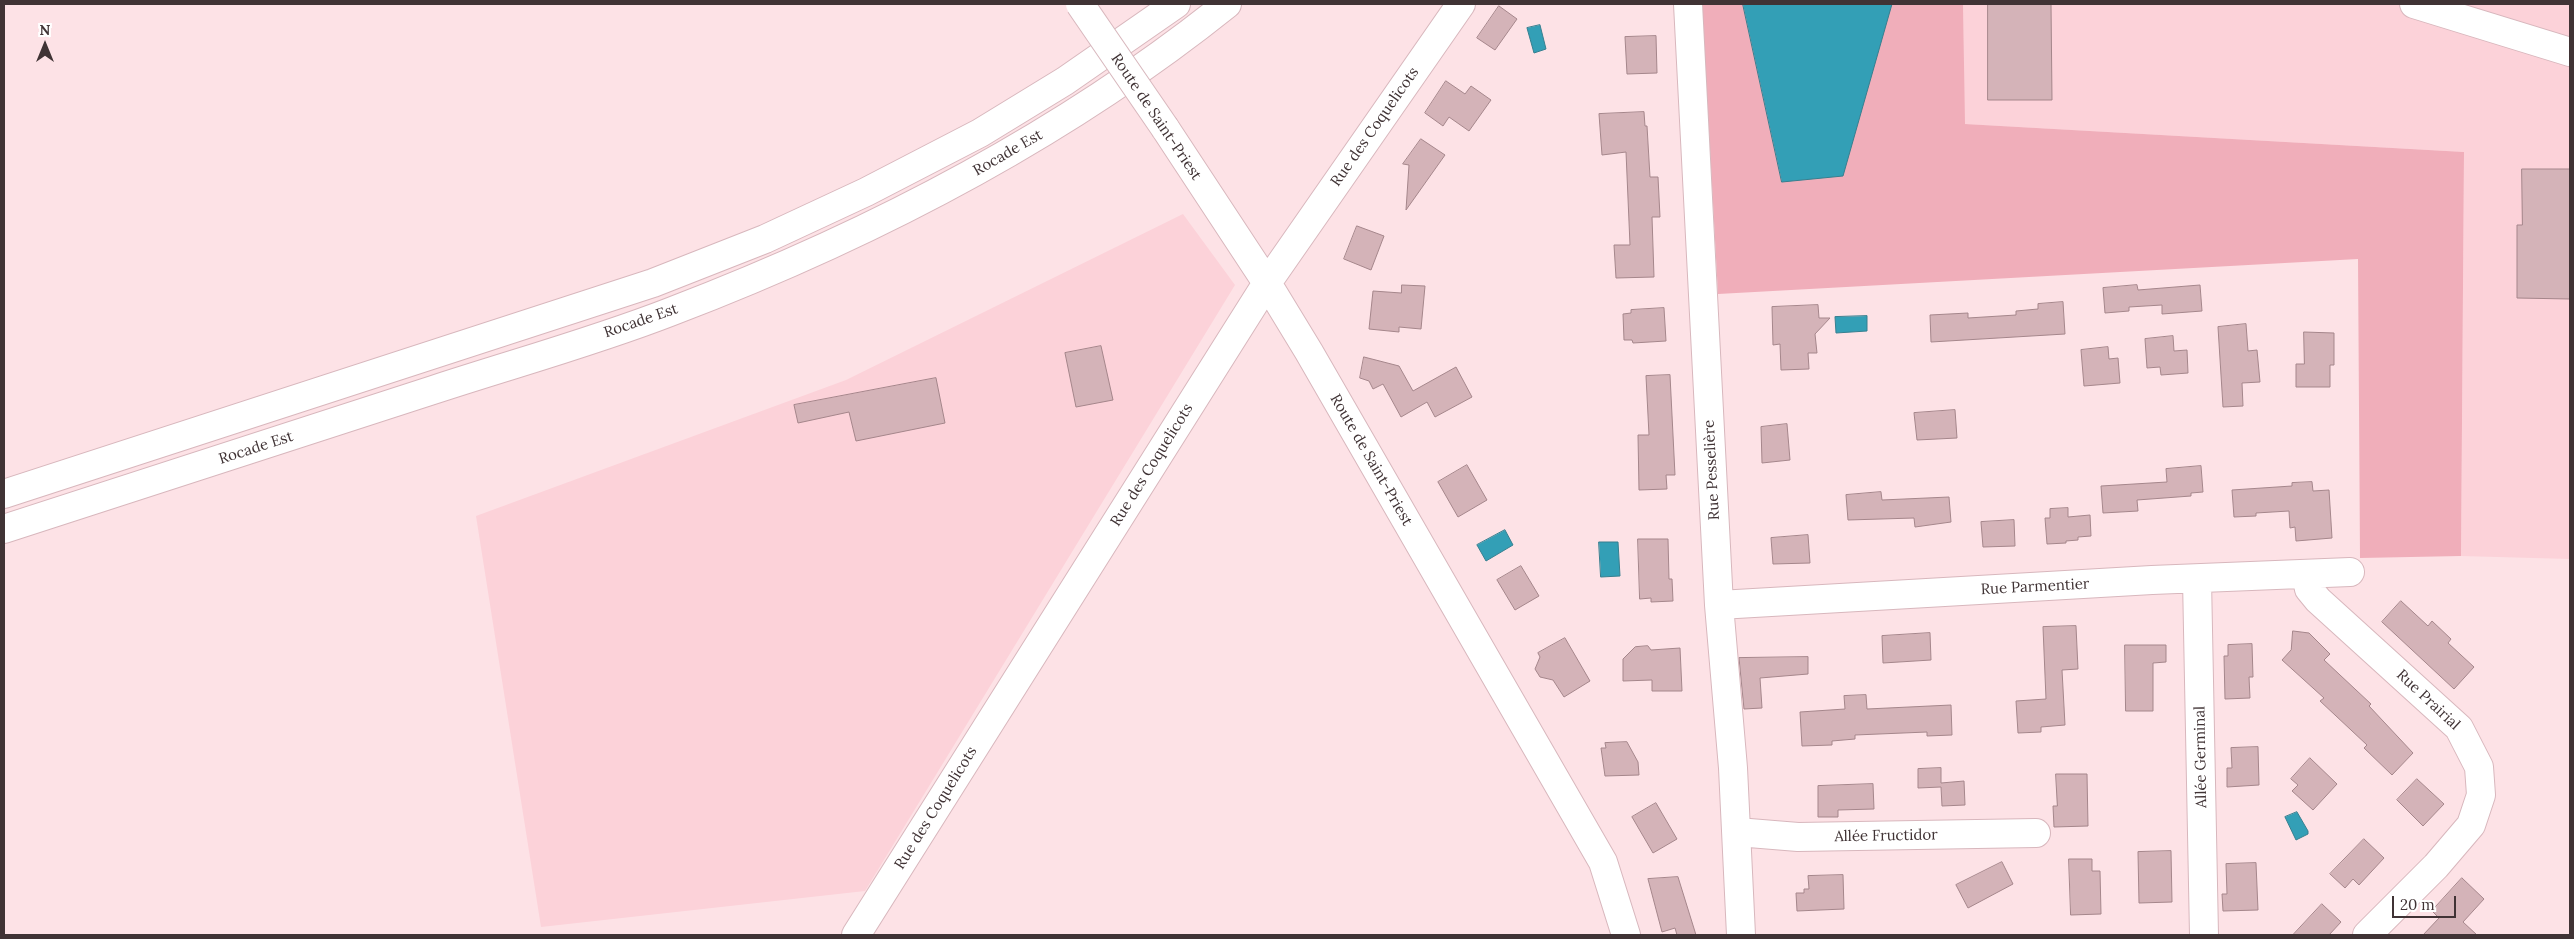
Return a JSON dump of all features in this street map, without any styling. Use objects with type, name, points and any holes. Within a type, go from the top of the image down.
[{"type":"main road","name":"Route de Saint-Priest","points":[[1080,4],[1165,128],[1267,283],[1377,469],[1603,862],[1626,935]]},
{"type":"main road","name":"Rocade Est","points":[[4,494],[653,283],[765,239],[866,192],[980,133],[1065,81],[1176,4]]},
{"type":"main road","name":"Rocade Est","points":[[4,529],[657,317],[777,270],[888,218],[994,162],[1077,112],[1198,28],[1227,4]]},
{"type":"main road","name":"Rue des Coquelicots","points":[[856,935],[1267,283],[1461,4]]},
{"type":"main road","name":"Rue Pesselière","points":[[1688,4],[1719,605],[1737,832],[1741,935]]},
{"type":"main road","points":[[2414,4],[2570,52]]},
{"type":"main road","name":"Rue Parmentier","points":[[1719,605],[2350,572]]},
{"type":"main road","name":"Rue Prairial","points":[[2306,574],[2310,589],[2318,600],[2459,728],[2479,767],[2481,794],[2471,825],[2436,866],[2367,935]]},
{"type":"main road","name":"Allée Germinal","points":[[2198,579],[2204,935]]},
{"type":"main road","name":"Allée Fructidor","points":[[1737,832],[1798,837],[2036,833]]},
{"type":"shaded area","points":[[1702,4],[1963,4],[1965,124],[2464,152],[2461,556],[2360,558],[2358,259],[1718,294]]},
{"type":"shaded area","points":[[1963,4],[2570,4],[2570,559],[2461,556],[2464,152],[1964,124]]},
{"type":"shaded area","points":[[1183,214],[1235,285],[865,891],[541,927],[476,516],[846,380]]},
{"type":"water","points":[[1743,4],[1892,4],[1843,176],[1782,182]]},
{"type":"water","points":[[1540,25],[1546,49],[1534,53],[1527,28]]},
{"type":"water","points":[[1867,316],[1867,331],[1836,333],[1835,317]]},
{"type":"water","points":[[1505,530],[1513,545],[1486,561],[1477,545]]},
{"type":"water","points":[[1599,542],[1618,542],[1620,576],[1601,577]]},
{"type":"water","points":[[2297,812],[2308,834],[2296,840],[2285,817]]},
{"type":"building","points":[[1988,4],[2051,4],[2052,100],[1988,100]]},
{"type":"building","points":[[1499,6],[1517,19],[1495,50],[1477,38]]},
{"type":"building","points":[[1656,36],[1657,73],[1627,74],[1625,37]]},
{"type":"building","points":[[1446,81],[1465,94],[1471,86],[1491,100],[1469,131],[1449,117],[1443,126],[1425,113]]},
{"type":"building","points":[[1644,112],[1645,126],[1647,126],[1650,177],[1658,177],[1660,217],[1652,217],[1654,277],[1616,278],[1614,245],[1630,245],[1626,152],[1602,155],[1599,114]]},
{"type":"building","points":[[1421,139],[1445,155],[1406,210],[1409,165],[1403,164]]},
{"type":"building","points":[[2522,169],[2570,169],[2570,299],[2517,298],[2517,225],[2522,225]]},
{"type":"building","points":[[1357,226],[1384,236],[1371,270],[1344,259]]},
{"type":"building","points":[[1402,285],[1425,286],[1421,329],[1399,327],[1399,332],[1369,329],[1373,291],[1401,293]]},
{"type":"building","points":[[2137,285],[2138,290],[2200,285],[2202,311],[2162,314],[2162,305],[2129,307],[2129,311],[2105,313],[2103,288]]},
{"type":"building","points":[[2063,302],[2065,334],[1931,342],[1930,315],[1968,313],[1968,318],[2016,315],[2016,311],[2038,309],[2038,304]]},
{"type":"building","points":[[1818,305],[1819,318],[1830,318],[1815,334],[1817,353],[1808,353],[1809,369],[1781,370],[1780,344],[1773,345],[1772,307]]},
{"type":"building","points":[[1664,308],[1666,341],[1633,343],[1632,340],[1624,340],[1623,314],[1631,313],[1631,310]]},
{"type":"building","points":[[2246,324],[2248,351],[2257,350],[2260,382],[2242,383],[2243,406],[2223,407],[2218,327]]},
{"type":"building","points":[[2304,332],[2334,333],[2334,365],[2330,365],[2330,387],[2296,387],[2296,364],[2304,364]]},
{"type":"building","points":[[2173,336],[2174,351],[2187,350],[2188,373],[2161,375],[2160,367],[2147,368],[2145,339]]},
{"type":"building","points":[[1101,346],[1113,400],[1076,407],[1065,353]]},
{"type":"building","points":[[2108,347],[2109,359],[2118,358],[2120,383],[2084,386],[2081,350]]},
{"type":"building","points":[[1364,357],[1399,366],[1413,391],[1456,367],[1472,397],[1435,417],[1427,402],[1401,417],[1383,384],[1373,389],[1369,381],[1360,378]]},
{"type":"building","points":[[1670,375],[1675,475],[1666,475],[1667,489],[1639,490],[1638,435],[1649,435],[1646,376]]},
{"type":"building","points":[[936,378],[945,423],[856,441],[849,412],[798,423],[794,405]]},
{"type":"building","points":[[1955,410],[1957,438],[1917,440],[1914,413]]},
{"type":"building","points":[[1787,424],[1790,460],[1762,463],[1761,427]]},
{"type":"building","points":[[1467,465],[1487,500],[1458,517],[1438,482]]},
{"type":"building","points":[[2201,466],[2203,492],[2191,493],[2191,496],[2137,500],[2138,511],[2103,513],[2101,486],[2167,482],[2166,469]]},
{"type":"building","points":[[2312,482],[2313,491],[2329,490],[2332,538],[2296,541],[2295,527],[2290,528],[2289,511],[2256,513],[2256,516],[2234,517],[2232,490],[2292,486],[2292,483]]},
{"type":"building","points":[[1881,492],[1882,500],[1949,497],[1951,522],[1915,527],[1914,518],[1848,520],[1846,495]]},
{"type":"building","points":[[2068,508],[2068,517],[2090,515],[2091,536],[2078,537],[2078,540],[2066,541],[2066,543],[2047,544],[2045,518],[2050,518],[2050,509]]},
{"type":"building","points":[[2014,520],[2015,546],[1983,547],[1981,522]]},
{"type":"building","points":[[1808,535],[1810,563],[1773,564],[1771,538]]},
{"type":"building","points":[[1638,539],[1668,539],[1669,579],[1672,579],[1673,601],[1651,602],[1651,598],[1640,599]]},
{"type":"building","points":[[1521,566],[1539,596],[1515,610],[1497,580]]},
{"type":"building","points":[[2401,601],[2428,626],[2432,621],[2451,639],[2448,643],[2474,667],[2454,689],[2382,622]]},
{"type":"building","points":[[2076,626],[2078,669],[2062,670],[2065,725],[2041,727],[2041,732],[2018,733],[2016,701],[2046,699],[2043,627]]},
{"type":"building","points":[[2293,631],[2309,633],[2330,654],[2324,660],[2371,704],[2369,706],[2413,753],[2392,775],[2364,748],[2367,745],[2320,701],[2324,698],[2282,660],[2291,650]]},
{"type":"building","points":[[1930,633],[1931,660],[1883,663],[1882,636]]},
{"type":"building","points":[[1565,638],[1590,681],[1564,697],[1553,680],[1540,677],[1535,669],[1540,657],[1538,653]]},
{"type":"building","points":[[2252,644],[2253,677],[2249,677],[2250,698],[2225,699],[2224,656],[2228,656],[2228,645]]},
{"type":"building","points":[[2125,645],[2166,645],[2166,662],[2153,663],[2153,711],[2126,711]]},
{"type":"building","points":[[1648,646],[1651,650],[1680,648],[1682,691],[1652,691],[1652,680],[1623,681],[1623,659],[1635,647]]},
{"type":"building","points":[[1808,657],[1808,674],[1760,678],[1762,708],[1744,709],[1739,658]]},
{"type":"building","points":[[1866,695],[1867,709],[1951,705],[1952,735],[1927,736],[1927,732],[1855,735],[1855,739],[1832,741],[1832,745],[1802,746],[1800,712],[1845,709],[1844,696]]},
{"type":"building","points":[[1627,742],[1638,762],[1639,775],[1605,776],[1601,748],[1606,748],[1605,743]]},
{"type":"building","points":[[2258,747],[2259,785],[2227,787],[2227,768],[2232,768],[2231,748]]},
{"type":"building","points":[[2310,758],[2337,784],[2313,810],[2292,791],[2298,785],[2291,779]]},
{"type":"building","points":[[1941,768],[1941,783],[1964,781],[1965,805],[1942,806],[1941,787],[1918,788],[1918,769]]},
{"type":"building","points":[[2056,774],[2087,774],[2088,826],[2054,827],[2053,806],[2057,806]]},
{"type":"building","points":[[2417,779],[2444,804],[2423,826],[2397,800]]},
{"type":"building","points":[[1873,784],[1874,809],[1838,810],[1838,817],[1818,817],[1818,786]]},
{"type":"building","points":[[1656,803],[1677,839],[1653,853],[1632,817]]},
{"type":"building","points":[[2364,839],[2384,858],[2359,885],[2353,879],[2345,888],[2330,874]]},
{"type":"building","points":[[2171,851],[2172,902],[2139,903],[2138,852]]},
{"type":"building","points":[[2069,859],[2092,859],[2092,871],[2100,871],[2101,914],[2071,915]]},
{"type":"building","points":[[2002,862],[2013,884],[1968,908],[1956,885]]},
{"type":"building","points":[[2256,863],[2258,910],[2223,911],[2222,894],[2227,894],[2226,864]]},
{"type":"building","points":[[1843,875],[1844,909],[1797,911],[1796,893],[1804,893],[1804,889],[1809,889],[1808,876]]},
{"type":"building","points":[[1678,877],[1696,935],[1677,935],[1675,928],[1662,932],[1648,879]]},
{"type":"building","points":[[2462,878],[2484,899],[2463,922],[2477,935],[2423,935],[2439,918],[2432,911]]},
{"type":"building","points":[[2322,904],[2341,922],[2329,935],[2293,935]]}]
